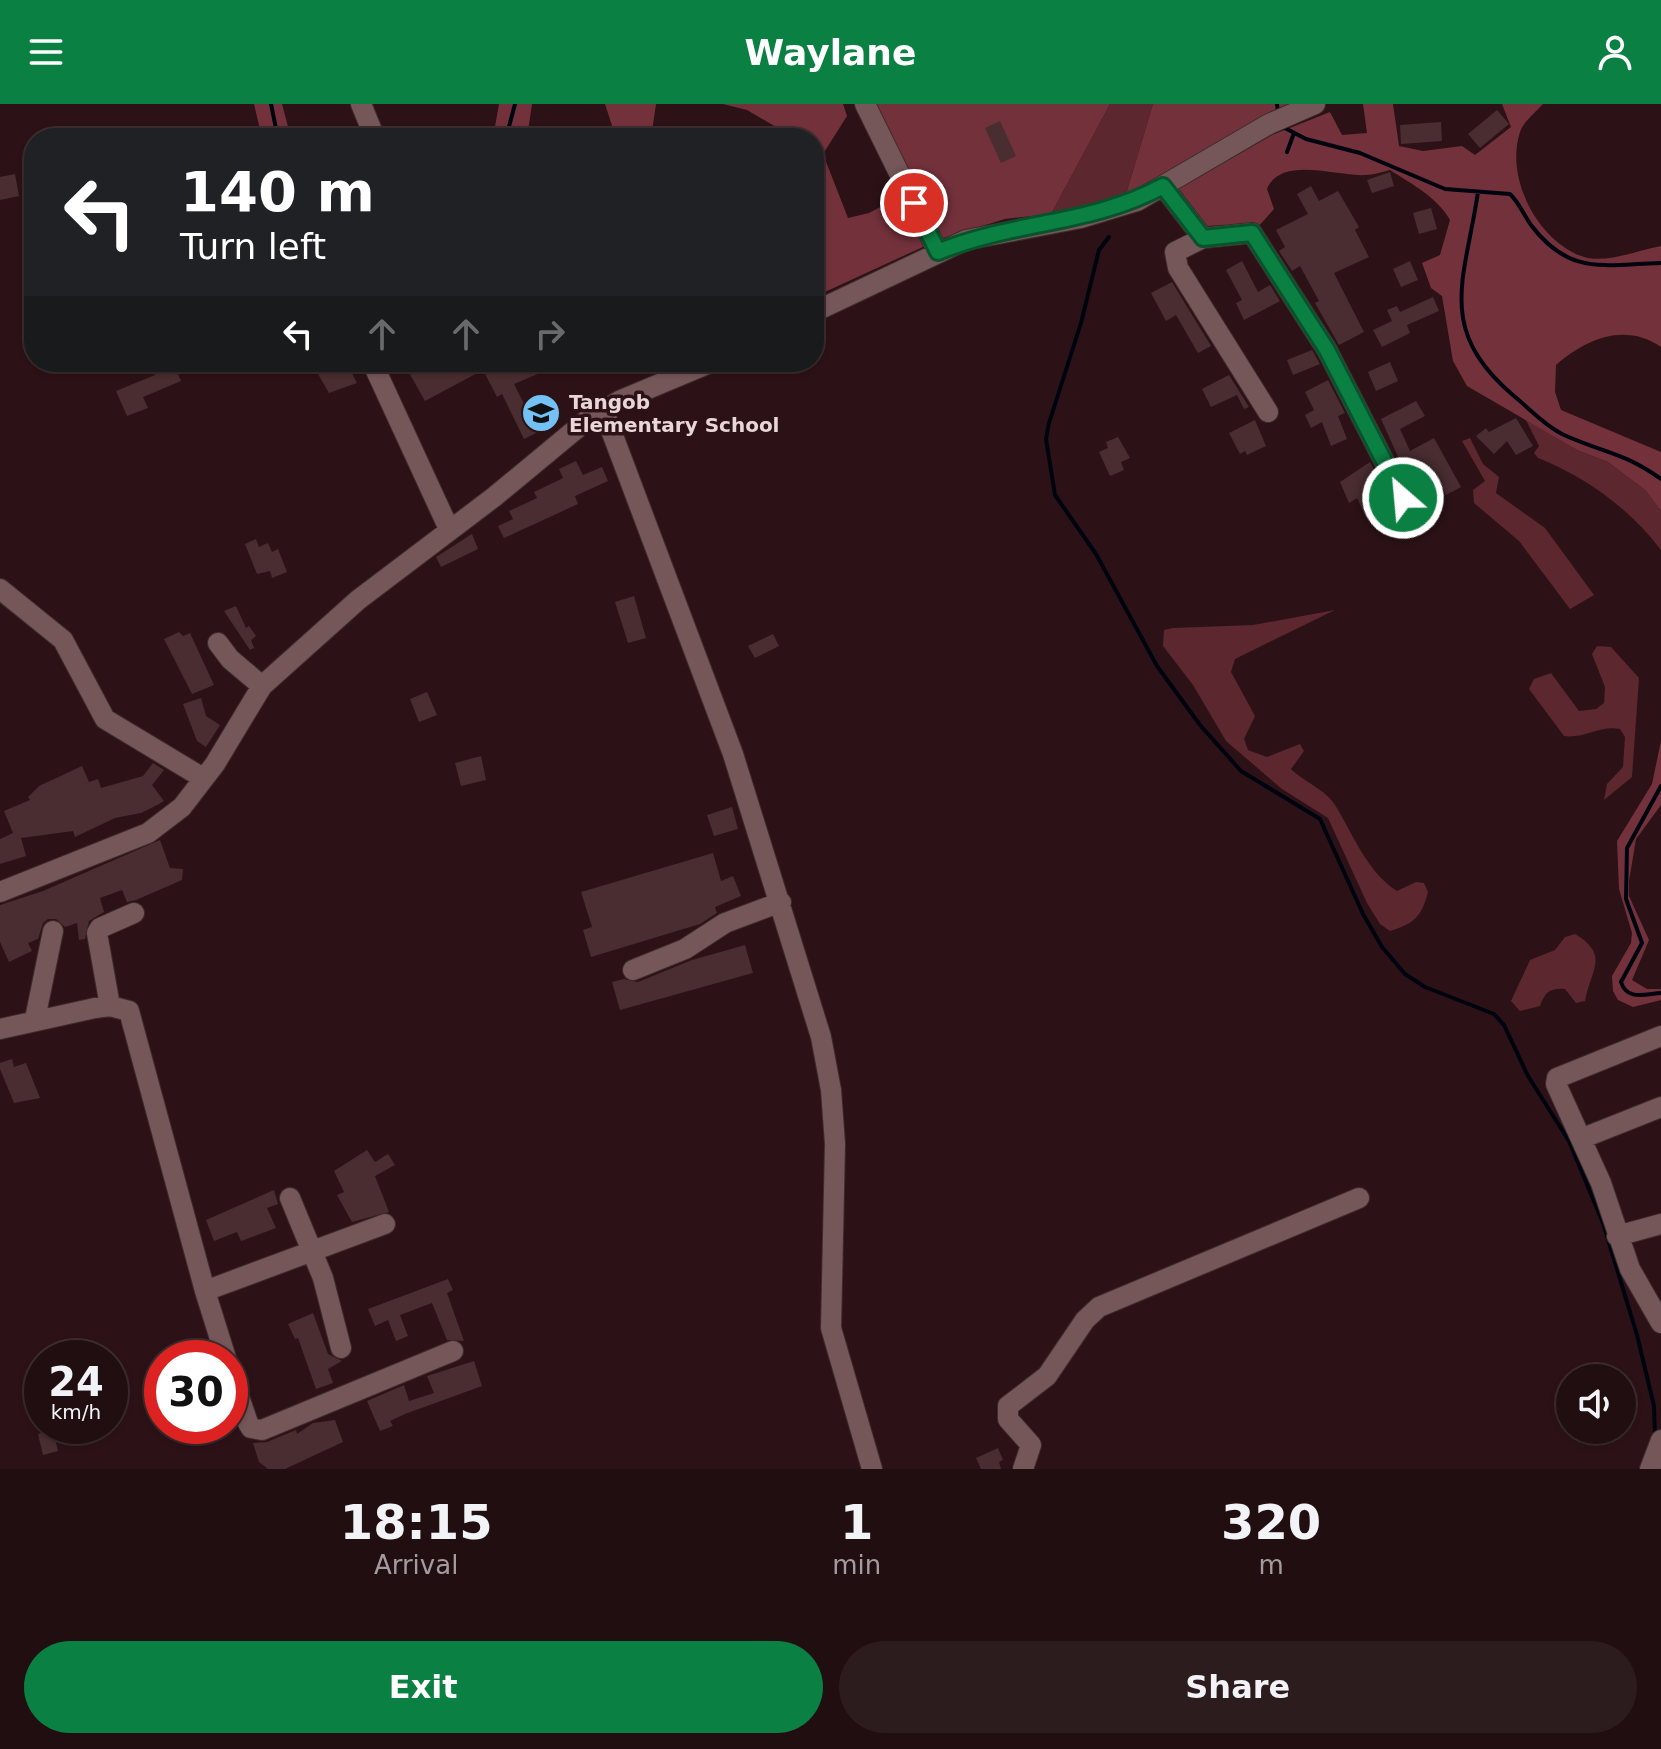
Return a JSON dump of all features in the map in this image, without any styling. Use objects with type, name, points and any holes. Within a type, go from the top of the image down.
[{"type":"street","points":[[361,104],[371,128]]},
{"type":"street","points":[[865,104],[938,252]]},
{"type":"street","points":[[824,307],[938,252],[1008,230],[1112,210],[1163,186],[1269,124],[1309,107]]},
{"type":"street","points":[[1163,186],[1203,238]]},
{"type":"street","points":[[1268,412],[1178,268],[1175,252],[1203,238],[1252,233],[1327,350],[1403,498]]},
{"type":"street","points":[[377,372],[449,529]]},
{"type":"street","points":[[0,892],[148,833],[182,807],[262,686],[358,600],[603,409],[689,372]]},
{"type":"street","points":[[603,409],[733,754],[821,1037],[831,1090],[835,1144],[831,1328],[872,1469]]},
{"type":"street","points":[[0,589],[63,640],[105,719],[203,778]]},
{"type":"street","points":[[218,643],[230,659],[262,686]]},
{"type":"street","points":[[633,970],[685,949],[725,923],[781,902]]},
{"type":"street","points":[[110,1006],[97,933],[100,928],[134,913]]},
{"type":"street","points":[[35,1019],[53,931]]},
{"type":"street","points":[[0,1029],[35,1019],[110,1006],[123,1007],[133,1016],[144,1072],[220,1340]]},
{"type":"street","points":[[1661,1036],[1557,1078],[1557,1090],[1583,1138],[1617,1236],[1655,1300],[1661,1323]]},
{"type":"street","points":[[1583,1138],[1661,1107]]},
{"type":"street","points":[[290,1198],[314,1251],[341,1348]]},
{"type":"street","points":[[1023,1469],[1031,1445],[1008,1419],[1008,1406],[1047,1376],[1092,1312],[1109,1302],[1359,1198]]},
{"type":"street","points":[[205,1291],[385,1224]]},
{"type":"street","points":[[1617,1236],[1661,1224]]},
{"type":"street","points":[[248,1423],[251,1428],[262,1430],[453,1351]]},
{"type":"street","points":[[1650,1469],[1661,1440]]},
{"type":"shaded area","points":[[254,104],[282,104],[288,128],[260,128]]},
{"type":"shaded area","points":[[499,104],[532,104],[528,128],[495,128]]},
{"type":"shaded area","points":[[605,104],[656,104],[652,128],[613,128]]},
{"type":"shaded area","points":[[723,104],[843,104],[847,116],[824,152],[824,128],[776,128],[747,110]]},
{"type":"shaded area","points":[[876,104],[1110,104],[1051,214],[1005,219],[940,239]]},
{"type":"shaded area","points":[[1110,104],[1153,104],[1126,194],[1103,205],[1051,214]]},
{"type":"shaded area","points":[[1153,104],[1295,104],[1126,194]]},
{"type":"shaded area","points":[[1363,104],[1393,104],[1399,146],[1423,151],[1462,146],[1475,155],[1511,127],[1502,104],[1543,104],[1522,128],[1517,150],[1521,187],[1538,221],[1565,248],[1590,258],[1610,258],[1661,246],[1661,347],[1634,336],[1620,335],[1593,341],[1556,365],[1555,392],[1561,410],[1661,452],[1661,511],[1645,490],[1608,462],[1577,450],[1467,386],[1453,361],[1442,296],[1431,288],[1422,263],[1440,255],[1450,220],[1432,198],[1415,186],[1390,170],[1365,175],[1311,170],[1284,173],[1274,179],[1267,189],[1274,209],[1258,227],[1250,224],[1206,226],[1178,189],[1272,135],[1330,112],[1342,135],[1367,133]]},
{"type":"shaded area","points":[[824,157],[848,218],[869,213],[901,196],[925,246],[824,292]]},
{"type":"shaded area","points":[[1526,420],[1577,450],[1608,462],[1645,490],[1661,511],[1661,550],[1635,521],[1606,496],[1538,458],[1534,453],[1539,446]]},
{"type":"shaded area","points":[[1470,438],[1483,464],[1499,477],[1496,493],[1545,528],[1594,595],[1570,609],[1519,541],[1474,503],[1473,490],[1485,481],[1462,441]]},
{"type":"shaded area","points":[[1335,610],[1235,659],[1231,672],[1255,716],[1244,739],[1248,750],[1267,757],[1300,744],[1304,751],[1291,769],[1331,800],[1377,874],[1397,891],[1416,882],[1424,883],[1428,892],[1420,913],[1411,922],[1390,931],[1380,924],[1367,903],[1328,818],[1282,789],[1226,741],[1193,685],[1163,646],[1164,630],[1173,628],[1253,625]]},
{"type":"shaded area","points":[[1597,646],[1611,647],[1639,678],[1632,777],[1604,800],[1607,784],[1623,767],[1625,737],[1620,729],[1564,736],[1529,689],[1534,679],[1551,673],[1579,711],[1596,709],[1604,703],[1605,687],[1592,654]]},
{"type":"shaded area","points":[[1661,741],[1661,805],[1636,839],[1629,896],[1649,940],[1632,980],[1647,989],[1661,989],[1661,1000],[1633,1007],[1618,1000],[1613,991],[1612,976],[1631,943],[1632,933],[1619,889],[1617,841],[1652,784]]},
{"type":"shaded area","points":[[1575,934],[1586,942],[1595,956],[1585,1001],[1576,1003],[1565,989],[1555,989],[1546,994],[1540,1006],[1520,1011],[1511,1001],[1530,960],[1555,950],[1565,937]]},
{"type":"building","points":[[1497,110],[1509,124],[1480,148],[1468,134]]},
{"type":"building","points":[[1000,121],[1016,156],[1001,163],[985,128]]},
{"type":"building","points":[[1441,122],[1442,141],[1401,144],[1400,125]]},
{"type":"building","points":[[1390,172],[1394,186],[1372,193],[1367,180]]},
{"type":"building","points":[[15,174],[19,196],[0,200],[0,177]]},
{"type":"building","points":[[1311,186],[1319,201],[1338,191],[1359,227],[1355,230],[1369,257],[1334,273],[1364,332],[1339,345],[1315,303],[1319,301],[1300,266],[1292,271],[1279,251],[1285,247],[1276,230],[1308,214],[1297,194]]},
{"type":"building","points":[[1431,208],[1437,229],[1419,234],[1413,213]]},
{"type":"building","points":[[1242,261],[1258,292],[1270,285],[1280,301],[1244,320],[1236,303],[1242,300],[1226,270]]},
{"type":"building","points":[[1410,261],[1418,280],[1401,287],[1393,269]]},
{"type":"building","points":[[1172,282],[1211,346],[1198,353],[1176,315],[1166,321],[1151,293]]},
{"type":"building","points":[[1433,297],[1439,311],[1407,325],[1410,333],[1382,347],[1373,330],[1392,321],[1387,310],[1397,306],[1400,312]]},
{"type":"building","points":[[1312,350],[1320,364],[1293,375],[1287,360]]},
{"type":"building","points":[[1390,362],[1398,381],[1376,391],[1368,372]]},
{"type":"building","points":[[154,372],[177,372],[181,381],[143,397],[148,408],[127,416],[116,391],[155,375]]},
{"type":"building","points":[[317,372],[351,372],[357,383],[329,393]]},
{"type":"building","points":[[409,372],[479,372],[425,401]]},
{"type":"building","points":[[484,372],[542,372],[514,384],[538,432],[524,439],[502,394],[497,397]]},
{"type":"building","points":[[1229,375],[1249,407],[1244,409],[1237,395],[1211,407],[1202,389]]},
{"type":"building","points":[[1328,380],[1345,413],[1338,416],[1347,439],[1331,446],[1322,422],[1311,428],[1305,415],[1314,410],[1305,392]]},
{"type":"building","points":[[1416,401],[1425,416],[1400,429],[1410,451],[1434,438],[1461,487],[1446,495],[1442,487],[1418,501],[1381,419]]},
{"type":"building","points":[[1516,418],[1533,446],[1516,455],[1507,441],[1494,454],[1476,436],[1486,428],[1489,432]]},
{"type":"building","points":[[1255,420],[1266,446],[1247,455],[1245,451],[1240,454],[1229,433]]},
{"type":"building","points":[[1118,437],[1130,458],[1121,462],[1124,470],[1110,476],[1099,452],[1108,448],[1106,442]]},
{"type":"building","points":[[576,461],[583,475],[602,467],[608,481],[575,496],[578,504],[504,538],[498,526],[513,519],[509,511],[537,498],[534,492],[563,478],[559,469]]},
{"type":"building","points":[[1370,462],[1382,485],[1369,492],[1379,511],[1366,517],[1357,498],[1349,503],[1340,482]]},
{"type":"building","points":[[472,534],[478,549],[441,567],[436,557]]},
{"type":"building","points":[[256,539],[259,547],[268,543],[272,552],[278,549],[287,572],[272,578],[270,571],[257,574],[245,544]]},
{"type":"building","points":[[634,596],[646,638],[628,643],[615,602]]},
{"type":"building","points":[[236,606],[246,628],[249,626],[256,636],[251,640],[254,648],[250,650],[224,611]]},
{"type":"building","points":[[179,632],[183,636],[190,633],[214,685],[192,694],[164,639]]},
{"type":"building","points":[[773,634],[779,646],[755,658],[748,646]]},
{"type":"building","points":[[427,692],[437,715],[419,722],[410,699]]},
{"type":"building","points":[[201,698],[206,716],[220,725],[206,747],[197,741],[183,704]]},
{"type":"building","points":[[481,756],[486,780],[461,786],[455,763]]},
{"type":"building","points":[[153,763],[164,770],[152,785],[164,801],[141,813],[115,818],[75,837],[73,831],[21,838],[26,856],[0,864],[0,839],[13,833],[4,811],[30,800],[28,797],[39,786],[82,766],[89,782],[98,779],[101,788],[143,776]]},
{"type":"building","points":[[732,807],[738,829],[714,836],[707,815]]},
{"type":"building","points":[[160,840],[170,868],[183,869],[182,880],[127,902],[122,890],[100,898],[104,912],[89,921],[85,939],[79,940],[77,923],[65,927],[56,919],[48,919],[43,923],[38,939],[28,943],[32,951],[9,962],[0,942],[0,905],[43,891]]},
{"type":"building","points":[[713,853],[721,881],[733,876],[741,896],[715,907],[717,913],[700,924],[591,957],[583,930],[592,927],[581,892]]},
{"type":"building","points":[[745,945],[753,973],[620,1010],[612,982],[624,979],[638,982],[692,960]]},
{"type":"building","points":[[12,1059],[14,1067],[26,1063],[40,1098],[14,1103],[0,1069],[0,1063]]},
{"type":"building","points":[[367,1150],[375,1162],[388,1154],[395,1165],[375,1176],[389,1212],[352,1222],[337,1195],[344,1192],[334,1171]]},
{"type":"building","points":[[274,1190],[278,1204],[267,1208],[276,1228],[241,1241],[237,1232],[214,1241],[206,1220]]},
{"type":"building","points":[[448,1279],[453,1290],[447,1293],[464,1341],[447,1340],[432,1303],[400,1315],[408,1336],[396,1341],[388,1320],[375,1326],[368,1309]]},
{"type":"building","points":[[313,1313],[328,1354],[342,1361],[328,1369],[333,1383],[316,1389],[298,1338],[295,1339],[288,1324]]},
{"type":"building","points":[[474,1361],[482,1386],[405,1414],[390,1421],[393,1426],[380,1431],[367,1401],[404,1385],[409,1401],[434,1393],[427,1376]]},
{"type":"building","points":[[335,1420],[343,1442],[285,1469],[268,1469],[259,1462],[253,1443],[267,1442],[296,1430],[297,1434],[313,1423]]},
{"type":"building","points":[[40,1444],[56,1444],[58,1451],[43,1455]]},
{"type":"building","points":[[998,1448],[1003,1460],[999,1462],[1001,1469],[981,1469],[976,1458]]},
{"type":"waterway","points":[[271,104],[276,128]]},
{"type":"waterway","points":[[509,128],[515,104]]},
{"type":"waterway","points":[[1277,104],[1278,113]]},
{"type":"waterway","points":[[1281,126],[1306,139],[1360,153],[1445,189],[1510,194],[1545,242],[1575,260],[1606,265],[1661,263]]},
{"type":"waterway","points":[[1287,152],[1294,133]]},
{"type":"waterway","points":[[1478,192],[1463,278],[1462,302],[1464,325],[1473,348],[1489,372],[1549,426],[1635,463],[1661,479]]},
{"type":"waterway","points":[[1109,237],[1099,250],[1081,323],[1049,423],[1046,439],[1055,495],[1096,554],[1157,666],[1200,725],[1241,771],[1320,819],[1363,914],[1382,947],[1405,974],[1425,987],[1494,1014],[1504,1025],[1528,1076],[1569,1141],[1603,1223],[1637,1335],[1654,1406],[1655,1437]]},
{"type":"waterway","points":[[1661,786],[1627,848],[1626,899],[1642,943],[1621,982],[1632,994],[1661,993]]},
{"type":"place","name":"Tangob Elementary School","points":[[541,413]]},
{"type":"route","points":[[914,203],[938,252],[966,240],[1112,210],[1137,201],[1163,186],[1203,238],[1249,231],[1327,350],[1403,498]]}]
